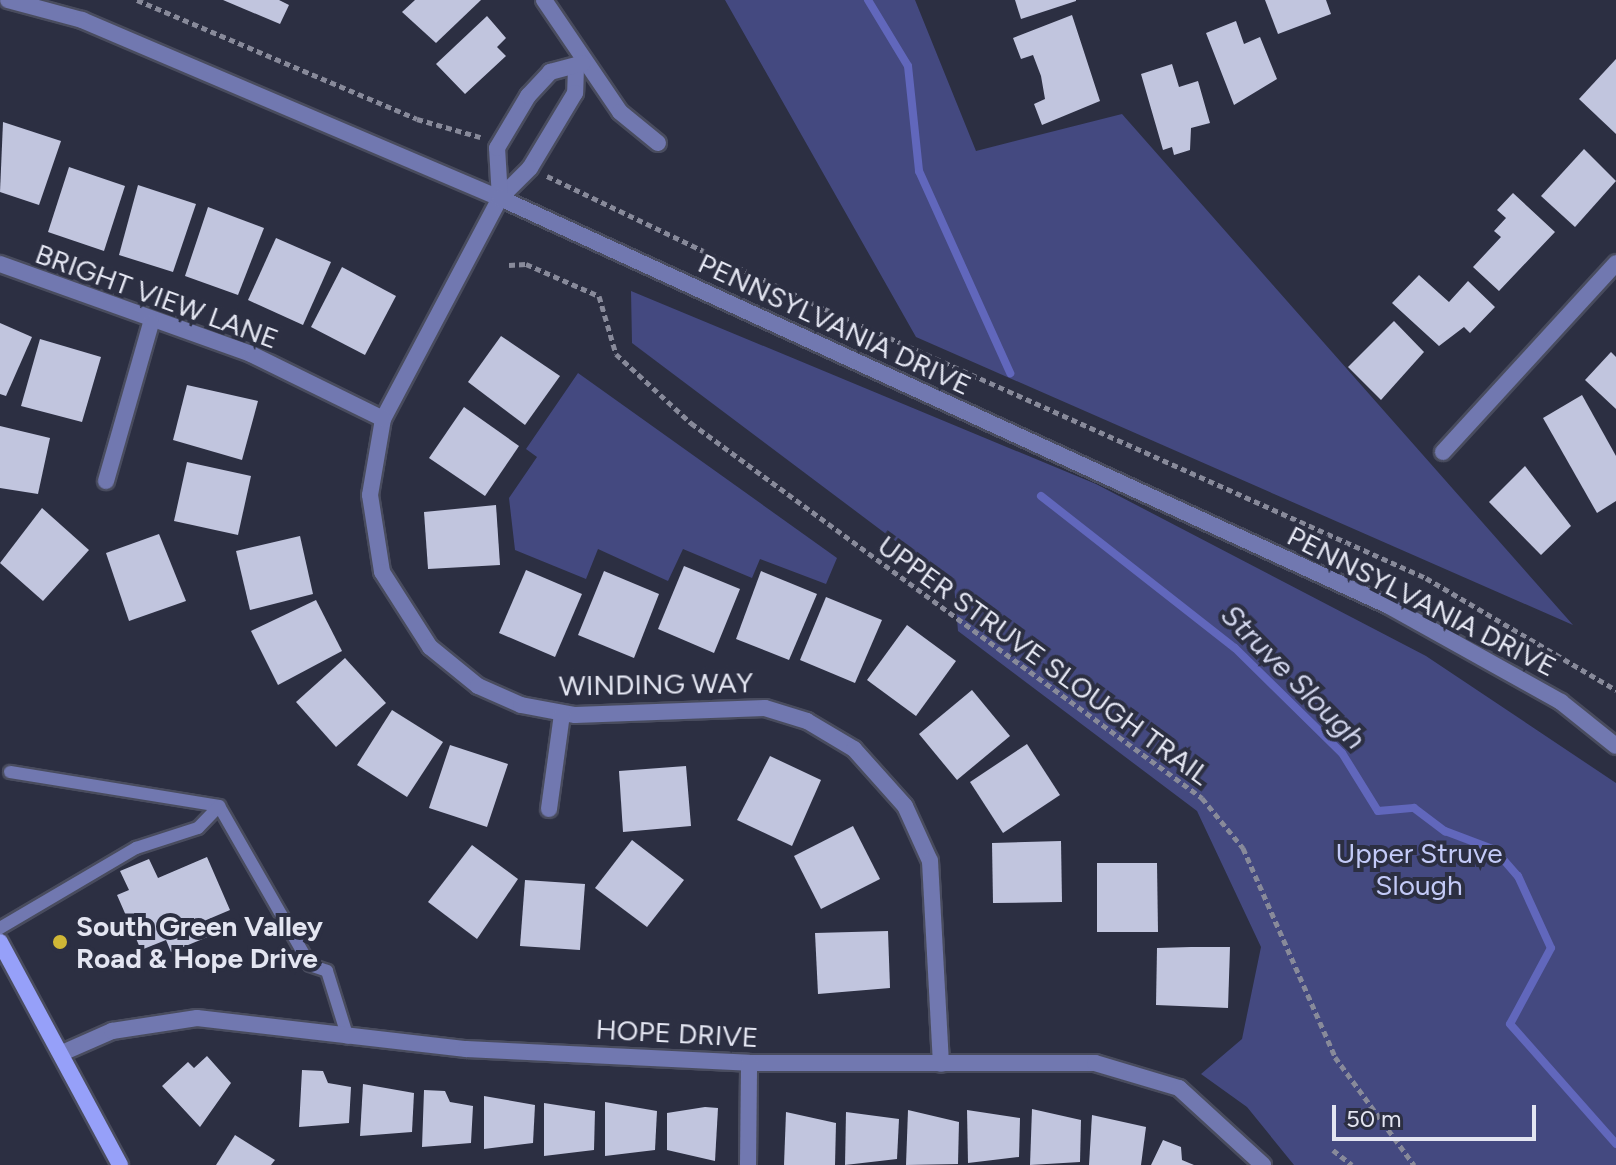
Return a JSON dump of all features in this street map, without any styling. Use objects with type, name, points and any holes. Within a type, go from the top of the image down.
[{"type":"main road","points":[[3,952],[62,1053],[120,1165]]},
{"type":"street","name":"PENNSYLVANIA DRIVE","points":[[8,0],[82,20],[500,198],[1387,605],[1561,702],[1616,746]]},
{"type":"street","points":[[544,0],[580,65],[628,121],[658,143]]},
{"type":"street","points":[[500,198],[497,148],[539,83],[550,72],[580,65]]},
{"type":"street","points":[[500,198],[530,168],[575,93],[580,65]]},
{"type":"street","name":"WINDING WAY","points":[[500,198],[383,419],[371,521],[382,572],[404,615],[430,647],[478,686],[562,714],[765,708],[807,721],[854,749],[905,806],[930,861],[941,1064]]},
{"type":"street","points":[[1443,452],[1616,263]]},
{"type":"street","name":"BRIGHT VIEW LANE","points":[[0,264],[151,323],[251,354],[383,419]]},
{"type":"street","points":[[106,481],[151,323]]},
{"type":"street","points":[[549,809],[562,714]]},
{"type":"street","name":"HOPE DRIVE","points":[[62,1053],[112,1031],[176,1019],[348,1038],[749,1063],[1072,1061],[1139,1073],[1194,1098],[1263,1165]]},
{"type":"street","points":[[748,1165],[749,1063]]},
{"type":"lane","points":[[10,772],[219,806]]},
{"type":"lane","points":[[0,928],[136,848],[198,828],[219,806]]},
{"type":"lane","points":[[219,806],[310,965],[327,971],[348,1038]]},
{"type":"path","points":[[137,0],[417,119],[479,136]]},
{"type":"path","points":[[556,180],[1426,578],[1616,690]]},
{"type":"path","name":"UPPER STRUVE SLOUGH TRAIL","points":[[509,265],[526,264],[599,296],[616,354],[691,423],[1153,758],[1218,815],[1243,848],[1320,1030],[1414,1165]]},
{"type":"path","points":[[1333,1150],[1352,1165]]},
{"type":"green space","points":[[725,0],[915,0],[976,151],[1122,114],[1573,625],[916,337]]},
{"type":"green space","name":"Upper Struve Slough","points":[[631,291],[1096,484],[1426,656],[1616,783],[1616,1165],[1294,1165],[1247,1107],[1201,1074],[1242,1039],[1261,947],[1197,811],[958,631],[954,585],[632,343]]},
{"type":"green space","points":[[578,373],[837,558],[826,584],[760,559],[752,578],[683,549],[668,581],[598,549],[586,579],[515,550],[509,498],[537,457],[526,449]]},
{"type":"building","points":[[223,0],[279,0],[289,5],[280,24]]},
{"type":"building","points":[[415,0],[481,0],[436,43],[402,12]]},
{"type":"building","points":[[1015,0],[1076,0],[1076,1],[1021,19]]},
{"type":"building","points":[[1265,0],[1326,0],[1331,14],[1278,34]]},
{"type":"building","points":[[1072,15],[1100,101],[1042,125],[1034,104],[1045,99],[1041,76],[1033,55],[1021,59],[1013,38]]},
{"type":"building","points":[[487,16],[506,38],[497,47],[506,56],[465,94],[436,64]]},
{"type":"building","points":[[1236,21],[1244,44],[1260,37],[1277,79],[1234,105],[1206,33]]},
{"type":"building","points":[[1616,59],[1616,134],[1579,99]]},
{"type":"building","points":[[1172,64],[1179,87],[1198,81],[1210,123],[1191,128],[1190,150],[1174,155],[1172,147],[1163,150],[1141,74]]},
{"type":"building","points":[[3,122],[61,141],[39,205],[0,192]]},
{"type":"building","points":[[1584,149],[1616,181],[1575,227],[1541,196]]},
{"type":"building","points":[[69,167],[125,186],[104,251],[48,232]]},
{"type":"building","points":[[138,185],[196,204],[173,272],[119,255]]},
{"type":"building","points":[[1513,193],[1555,232],[1499,291],[1473,267],[1501,237],[1494,231],[1506,218],[1497,210]]},
{"type":"building","points":[[208,207],[264,228],[238,295],[185,276]]},
{"type":"building","points":[[276,238],[331,262],[303,325],[248,300]]},
{"type":"building","points":[[342,267],[396,296],[365,355],[311,327]]},
{"type":"building","points":[[1419,275],[1449,302],[1468,281],[1495,307],[1470,333],[1464,327],[1439,346],[1392,303]]},
{"type":"building","points":[[1394,321],[1424,352],[1381,400],[1348,367]]},
{"type":"building","points":[[0,323],[32,337],[6,396],[0,394]]},
{"type":"building","points":[[501,336],[560,376],[525,425],[468,382]]},
{"type":"building","points":[[40,339],[101,357],[82,422],[21,406]]},
{"type":"building","points":[[1611,352],[1616,357],[1616,409],[1585,380]]},
{"type":"building","points":[[187,385],[258,401],[242,460],[173,440]]},
{"type":"building","points":[[1582,395],[1616,456],[1616,501],[1597,513],[1543,418]]},
{"type":"building","points":[[464,407],[519,446],[485,496],[429,458]]},
{"type":"building","points":[[0,426],[50,438],[38,494],[0,488]]},
{"type":"building","points":[[187,462],[251,476],[238,535],[174,521]]},
{"type":"building","points":[[1525,466],[1571,526],[1541,555],[1489,502]]},
{"type":"building","points":[[496,505],[500,565],[428,569],[424,512]]},
{"type":"building","points":[[42,508],[89,550],[43,601],[0,563]]},
{"type":"building","points":[[159,534],[186,601],[129,621],[106,553]]},
{"type":"building","points":[[300,536],[313,594],[250,610],[236,551]]},
{"type":"building","points":[[684,566],[740,589],[714,653],[658,629]]},
{"type":"building","points":[[526,570],[582,594],[555,657],[499,633]]},
{"type":"building","points":[[604,571],[659,594],[634,658],[578,635]]},
{"type":"building","points":[[761,571],[817,594],[789,660],[736,639]]},
{"type":"building","points":[[826,597],[882,620],[855,683],[800,660]]},
{"type":"building","points":[[316,600],[342,651],[278,685],[251,631]]},
{"type":"building","points":[[907,625],[956,661],[916,716],[867,680]]},
{"type":"building","points":[[345,658],[386,703],[336,747],[296,702]]},
{"type":"building","points":[[972,690],[1010,736],[957,780],[919,734]]},
{"type":"building","points":[[392,710],[443,742],[407,797],[357,765]]},
{"type":"building","points":[[1027,744],[1060,795],[1003,833],[970,782]]},
{"type":"building","points":[[450,745],[508,764],[487,827],[429,808]]},
{"type":"building","points":[[770,756],[821,780],[792,846],[737,820]]},
{"type":"building","points":[[686,766],[691,826],[623,832],[619,771]]},
{"type":"building","points":[[853,826],[880,879],[821,909],[794,856]]},
{"type":"building","points":[[632,840],[684,880],[647,927],[595,888]]},
{"type":"building","points":[[1061,841],[1062,902],[993,903],[992,843]]},
{"type":"building","points":[[472,845],[518,879],[477,939],[428,902]]},
{"type":"building","points":[[207,857],[230,910],[204,921],[210,936],[171,952],[166,940],[141,950],[117,895],[129,890],[120,871],[149,859],[158,878]]},
{"type":"building","points":[[1097,863],[1157,863],[1158,932],[1097,932]]},
{"type":"building","points":[[525,880],[585,884],[580,950],[520,946]]},
{"type":"building","points":[[888,931],[890,988],[818,994],[815,933]]},
{"type":"building","points":[[1230,947],[1228,1008],[1156,1005],[1157,948]]},
{"type":"building","points":[[207,1056],[231,1083],[200,1127],[162,1086],[188,1062],[194,1068]]},
{"type":"building","points":[[302,1070],[323,1071],[328,1083],[351,1087],[349,1123],[299,1127]]},
{"type":"building","points":[[363,1084],[414,1093],[412,1132],[360,1136]]},
{"type":"building","points":[[424,1090],[445,1091],[450,1102],[473,1106],[471,1143],[422,1147]]},
{"type":"building","points":[[484,1096],[535,1105],[533,1143],[484,1149]]},
{"type":"building","points":[[605,1102],[657,1111],[655,1150],[605,1156]]},
{"type":"building","points":[[544,1103],[595,1111],[594,1150],[544,1156]]},
{"type":"building","points":[[718,1108],[715,1161],[667,1150],[667,1113]]},
{"type":"building","points":[[1032,1109],[1081,1120],[1080,1162],[1030,1165]]},
{"type":"building","points":[[908,1110],[959,1122],[958,1164],[906,1165]]},
{"type":"building","points":[[967,1110],[1020,1118],[1019,1157],[968,1163]]},
{"type":"building","points":[[786,1112],[836,1123],[835,1165],[784,1165]]},
{"type":"building","points":[[846,1112],[899,1119],[897,1159],[845,1165]]},
{"type":"building","points":[[1092,1115],[1146,1127],[1141,1165],[1089,1165]]},
{"type":"building","points":[[235,1135],[275,1160],[271,1165],[216,1165]]},
{"type":"building","points":[[1163,1140],[1181,1147],[1182,1160],[1194,1165],[1151,1165]]},
{"type":"waterway","name":"Struve Slough","points":[[868,0],[908,66],[919,171],[1010,373]]},
{"type":"waterway","name":"Struve Slough","points":[[1041,496],[1235,648],[1342,753],[1378,811],[1414,808],[1445,831],[1495,850],[1518,876],[1551,948],[1510,1024],[1616,1144]]},
{"type":"place","name":"South Green Valley Road & Hope Drive","points":[[60,942]]}]
